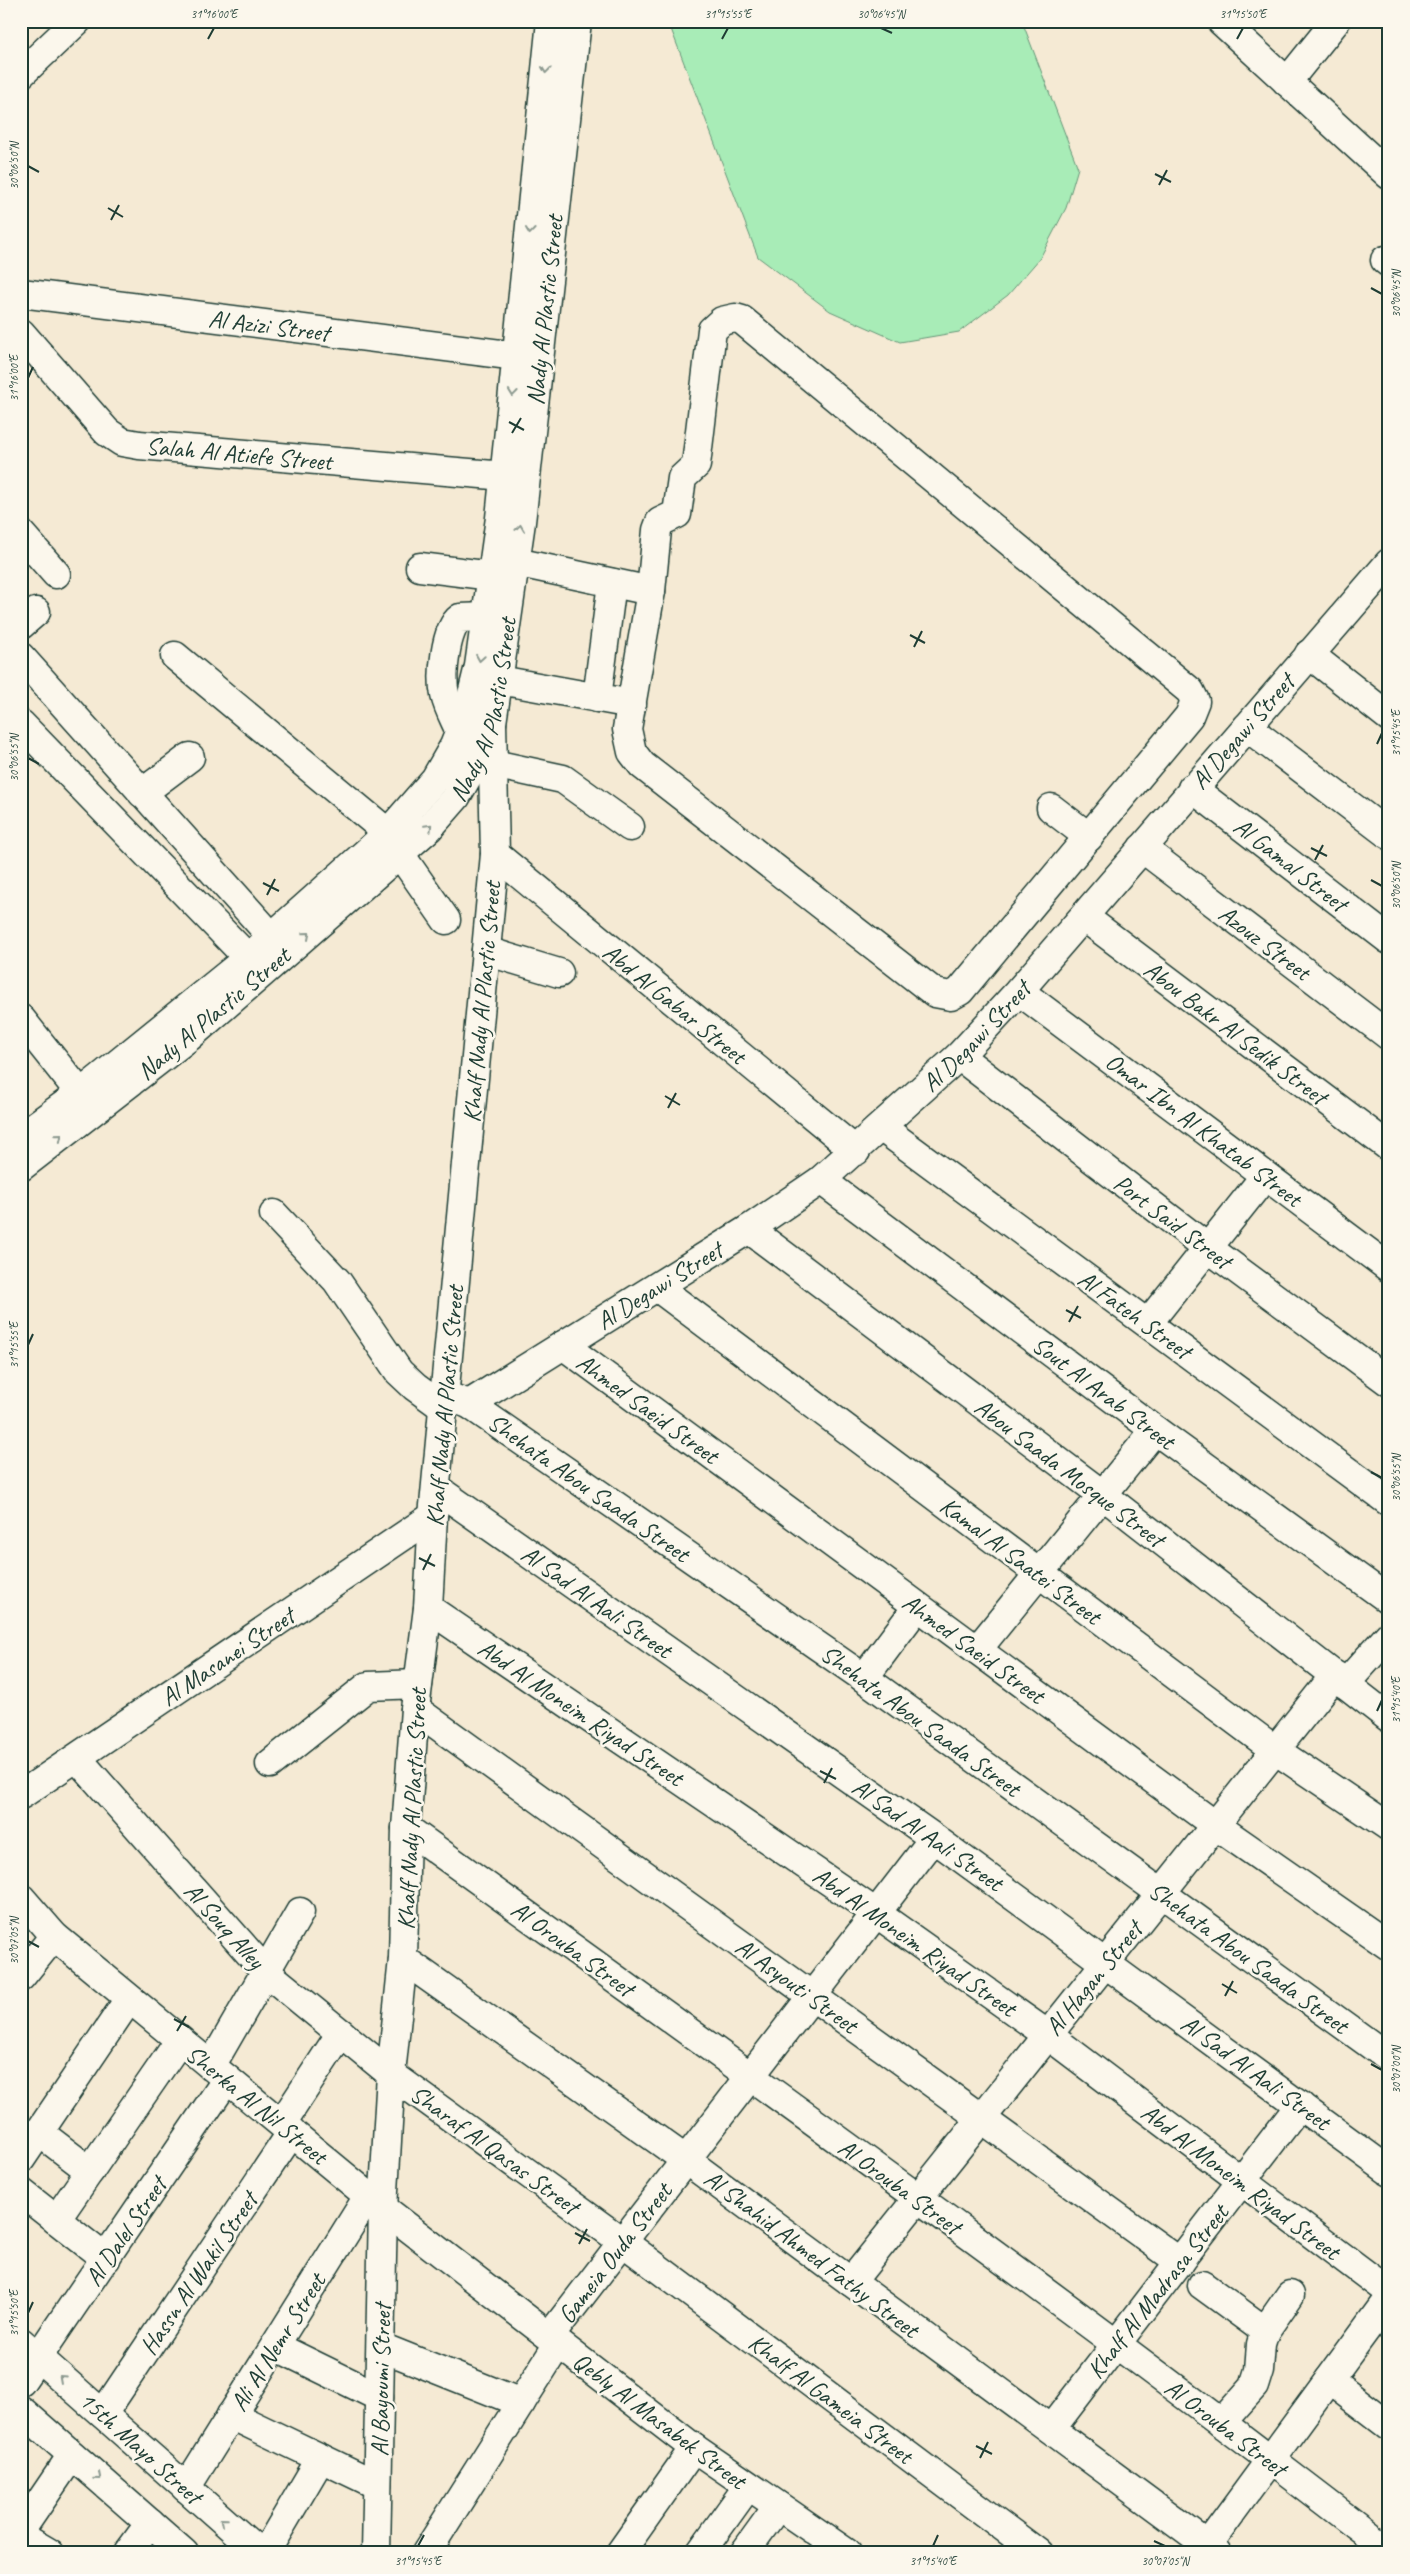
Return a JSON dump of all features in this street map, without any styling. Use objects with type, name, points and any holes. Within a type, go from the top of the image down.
[{"type":"street","points":[[21,74],[77,21]]},
{"type":"street","name":"Nady Al Plastic Street","points":[[21,1167],[189,1037],[394,844],[435,779],[460,732],[468,711],[479,666],[505,476],[551,21]]},
{"type":"street","name":"Nady Al Plastic Street","points":[[21,1136],[80,1092],[272,937],[394,844],[430,828],[456,797],[477,760],[492,723],[515,562],[577,21]]},
{"type":"street","points":[[1221,21],[1389,176]]},
{"type":"street","points":[[1287,82],[1336,21]]},
{"type":"street","name":"Al Azizi Street","points":[[21,294],[517,356]]},
{"type":"street","points":[[735,318],[742,320],[1194,696],[1195,701],[1193,712],[960,991],[951,996],[940,996],[642,765],[629,745],[627,728],[632,704],[651,591],[658,526],[664,520],[677,514],[682,478],[696,465],[709,337],[712,330],[722,321],[735,318]]},
{"type":"street","name":"Salah Al Atiefe Street","points":[[21,333],[107,432],[122,442],[505,476]]},
{"type":"street","points":[[21,534],[56,574]]},
{"type":"street","points":[[515,562],[651,591]]},
{"type":"street","name":"Al Degawi Street","points":[[453,1402],[563,1345],[657,1287],[749,1229],[821,1180],[856,1151],[959,1056],[1019,991],[1192,788],[1389,563]]},
{"type":"street","points":[[420,567],[492,576]]},
{"type":"street","points":[[597,698],[612,582]]},
{"type":"street","points":[[1310,654],[1388,715]]},
{"type":"street","points":[[175,656],[394,844],[446,920]]},
{"type":"street","points":[[21,657],[272,937]]},
{"type":"street","points":[[499,680],[632,704]]},
{"type":"street","name":"Khalf Nady Al Plastic Street","points":[[376,2202],[403,1959],[406,1828],[417,1696],[428,1608],[433,1516],[453,1402],[486,951],[495,854],[492,723]]},
{"type":"street","points":[[21,724],[248,958]]},
{"type":"street","points":[[1247,726],[1389,835]]},
{"type":"street","points":[[142,793],[190,757]]},
{"type":"street","points":[[493,764],[563,779],[630,827]]},
{"type":"street","name":"Al Gamal Street","points":[[1192,788],[1389,940]]},
{"type":"street","points":[[1051,808],[1089,837]]},
{"type":"street","name":"Azouz Street","points":[[1142,848],[1389,1036]]},
{"type":"street","name":"Abd Al Gabar Street","points":[[495,854],[856,1151]]},
{"type":"street","name":"Abou Bakr Al Sedik Street","points":[[1084,917],[1387,1144]]},
{"type":"street","points":[[486,951],[559,973]]},
{"type":"street","name":"Omar Ibn Al Khatab Street","points":[[1019,991],[1389,1268]]},
{"type":"street","points":[[21,1019],[80,1092]]},
{"type":"street","name":"Port Said Street","points":[[959,1056],[1208,1248],[1389,1382]]},
{"type":"street","name":"Al Fateh Street","points":[[881,1127],[1389,1502]]},
{"type":"street","points":[[1148,1324],[1266,1176]]},
{"type":"street","name":"Sout Al Arab Street","points":[[821,1180],[1155,1430],[1389,1600]]},
{"type":"street","name":"Shehata Abou Saada Street","points":[[274,1214],[337,1281],[399,1372],[415,1387],[453,1402],[864,1678],[1389,2058]]},
{"type":"street","name":"Abou Saada Mosque Street","points":[[749,1229],[1103,1495],[1389,1718]]},
{"type":"street","name":"Kamal Al Saatei Street","points":[[657,1287],[1275,1750],[1389,1827]]},
{"type":"street","name":"Ahmed Saeid Street","points":[[563,1345],[1215,1826],[1389,1946]]},
{"type":"street","points":[[977,1650],[1155,1430]]},
{"type":"street","name":"Al Sad Al Aali Street","points":[[437,1489],[934,1838],[1389,2170]]},
{"type":"street","name":"Al Masanei Street","points":[[21,1795],[433,1516]]},
{"type":"street","points":[[864,1678],[917,1607]]},
{"type":"street","name":"Abd Al Moneim Riyad Street","points":[[428,1608],[876,1913],[1048,2035],[1389,2292]]},
{"type":"street","name":"Al Hagan Street","points":[[851,2282],[1275,1750],[1340,1679],[1389,1635]]},
{"type":"street","points":[[270,1764],[362,1689],[375,1684],[417,1696]]},
{"type":"street","name":"Al Asyouti Street","points":[[417,1696],[812,1996],[1180,2262]]},
{"type":"street","name":"Al Souq Alley","points":[[77,1758],[266,1972],[391,2074]]},
{"type":"street","name":"Al Orouba Street","points":[[406,1828],[750,2076],[1116,2345],[1271,2460],[1389,2551]]},
{"type":"street","name":"Gameia Ouda Street","points":[[426,2553],[521,2402],[554,2340],[624,2242],[686,2160],[934,1838]]},
{"type":"street","name":"Sherka Al Nil Street","points":[[21,1898],[54,1936],[376,2202]]},
{"type":"street","name":"Al Dalel Street","points":[[21,2382],[30,2350],[106,2259],[219,2072],[266,1972],[300,1912]]},
{"type":"street","points":[[21,1977],[54,1936]]},
{"type":"street","name":"Al Shahid Ahmed Fathy Street","points":[[403,1959],[686,2160],[1051,2430],[1209,2550]]},
{"type":"street","points":[[21,2159],[129,1999]]},
{"type":"street","name":"Hassn Al Wakil Street","points":[[103,2414],[287,2128],[341,2033]]},
{"type":"street","points":[[56,2220],[180,2040]]},
{"type":"street","name":"Sharaf Al Qasas Street","points":[[391,2074],[624,2242]]},
{"type":"street","name":"Khalf Al Madrasa Street","points":[[1051,2430],[1300,2105]]},
{"type":"street","points":[[39,2132],[90,2171]]},
{"type":"street","points":[[21,2192],[106,2259]]},
{"type":"street","name":"Qebly Al Masabek Street","points":[[376,2202],[694,2448],[847,2553]]},
{"type":"street","name":"Ali Al Nemr Street","points":[[186,2488],[275,2346],[376,2202]]},
{"type":"street","name":"Al Bayoumi Street","points":[[376,2202],[381,2347],[376,2553]]},
{"type":"street","name":"Khalf Al Gameia Street","points":[[624,2242],[1038,2553]]},
{"type":"street","points":[[1202,2285],[1265,2331]]},
{"type":"street","points":[[1221,2423],[1254,2386],[1259,2370],[1261,2344],[1265,2331],[1290,2295]]},
{"type":"street","points":[[1209,2550],[1271,2460],[1389,2298]]},
{"type":"street","points":[[275,2346],[379,2397]]},
{"type":"street","points":[[381,2347],[521,2402]]},
{"type":"street","name":"15th Mayo Street","points":[[30,2350],[260,2553]]},
{"type":"street","points":[[1329,2380],[1389,2426]]},
{"type":"street","name":"15th Mayo Street","points":[[21,2410],[184,2553]]},
{"type":"street","points":[[231,2415],[377,2485]]},
{"type":"street","points":[[620,2553],[694,2448]]},
{"type":"street","points":[[21,2530],[72,2455]]},
{"type":"street","points":[[265,2553],[321,2458]]},
{"type":"street","points":[[700,2553],[748,2486]]},
{"type":"street","points":[[744,2553],[778,2506]]},
{"type":"street","points":[[128,2553],[150,2523]]},
{"type":"street","points":[[21,2536],[50,2553]]},
{"type":"green space","points":[[668,21],[1022,21],[1078,168],[1066,208],[1040,258],[1008,295],[959,332],[900,342],[830,311],[758,257]]}]
